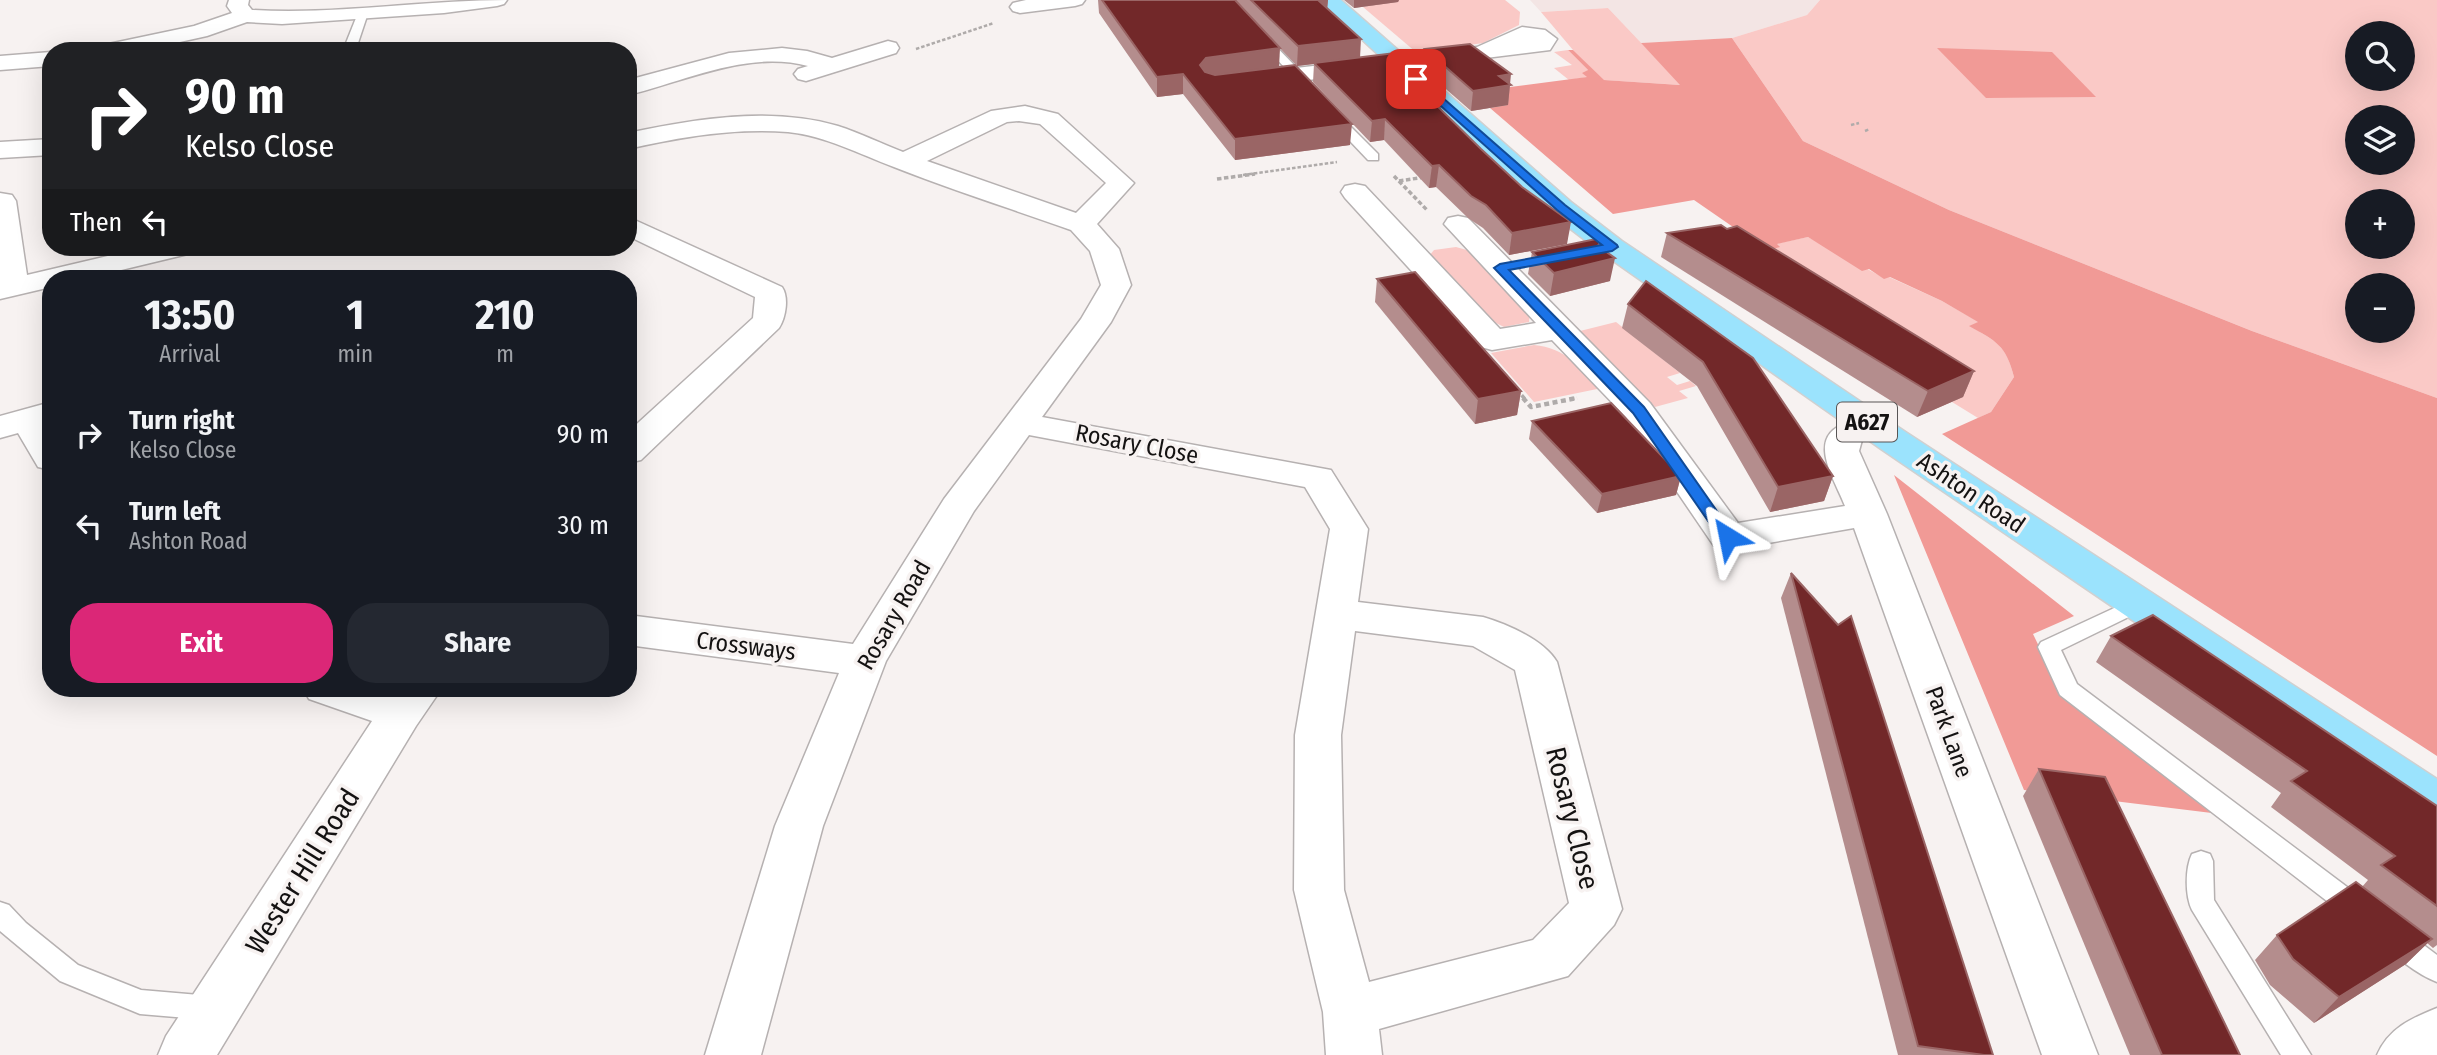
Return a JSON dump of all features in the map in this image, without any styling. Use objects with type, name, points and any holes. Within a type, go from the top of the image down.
[{"type":"highway","name":"Ashton Road","points":[[1329,0],[1561,208],[1612,247],[1872,426],[2437,803]]},
{"type":"street","points":[[148,42],[199,31],[243,8],[282,18],[497,0]]},
{"type":"street","points":[[1020,7],[1075,0]]},
{"type":"street","points":[[805,74],[888,48]]},
{"type":"street","points":[[1228,83],[1482,53]]},
{"type":"street","points":[[637,85],[709,65],[754,57],[795,57],[817,60],[832,66]]},
{"type":"street","points":[[0,63],[42,60]]},
{"type":"street","points":[[904,162],[1000,116],[1016,113],[1041,115],[1049,119],[1121,183],[1081,224]]},
{"type":"street","name":"Rosary Road","points":[[637,139],[687,128],[741,124],[788,125],[830,132],[904,162],[1081,224],[1104,249],[1116,285],[1095,322],[957,507],[865,661],[799,826],[733,1055]]},
{"type":"street","points":[[0,150],[42,147]]},
{"type":"street","points":[[1355,192],[1492,341],[1558,329]]},
{"type":"street","points":[[2,201],[6,288],[42,280]]},
{"type":"street","points":[[637,229],[771,293],[768,321],[637,444]]},
{"type":"street","points":[[1406,246],[1460,233],[1500,268],[1639,410],[1728,537],[1868,514]]},
{"type":"street","points":[[1575,254],[1612,247]]},
{"type":"street","points":[[83,270],[143,256]]},
{"type":"street","points":[[1500,268],[1538,261]]},
{"type":"street","points":[[26,419],[42,445]]},
{"type":"street","name":"Rosary Close","points":[[1019,423],[1318,478],[1349,529],[1336,614],[1318,735],[1319,890],[1352,1033],[1549,959],[1596,909],[1535,662],[1483,632],[1336,614]]},
{"type":"street","name":"Park Lane","points":[[1872,426],[1850,433],[1842,441],[1842,451],[2070,1055]]},
{"type":"street","name":"Crossways","points":[[637,631],[865,661]]},
{"type":"street","points":[[384,697],[410,701]]},
{"type":"street","name":"Wester Hill Road","points":[[186,1055],[410,701]]},
{"type":"street","points":[[2405,1055],[2437,1034]]},
{"type":"lane","points":[[1225,0],[1373,157]]},
{"type":"lane","points":[[352,42],[363,13]]},
{"type":"lane","points":[[2138,604],[2049,647],[2068,689],[2437,970]]},
{"type":"lane","points":[[2201,861],[2201,902],[2297,1055]]},
{"type":"lane","points":[[0,913],[17,931],[69,973],[140,1002],[215,1008]]},
{"type":"path","points":[[1852,125],[1859,123]]},
{"type":"path","points":[[1865,131],[1870,129]]},
{"type":"path","points":[[1217,179],[1373,157],[1460,233]]},
{"type":"path","points":[[1399,181],[1437,176]]},
{"type":"path","points":[[1516,389],[1531,407],[1619,390]]},
{"type":"shaded area","points":[[1396,0],[1505,0],[1520,12],[1519,25],[1483,43],[1417,53],[1363,7]]},
{"type":"shaded area","points":[[1530,0],[1820,0],[1807,15],[1732,38],[1641,43],[1608,8],[1541,12]]},
{"type":"shaded area","points":[[1820,0],[2437,0],[2437,398],[2252,331],[1949,210],[1803,141],[1732,38],[1807,15]]},
{"type":"shaded area","points":[[1608,8],[1681,85],[1603,80],[1541,12]]},
{"type":"shaded area","points":[[1732,38],[1803,141],[1949,210],[2252,331],[2437,398],[2437,756],[1942,434],[1991,412],[2014,377],[1999,345],[1969,326],[1978,322],[1942,301],[1890,277],[1884,279],[1869,269],[1862,271],[1808,237],[1777,244],[1780,247],[1759,253],[1749,238],[1694,200],[1613,214],[1490,108],[1507,105],[1502,88],[1587,77],[1582,73],[1588,70],[1568,50],[1573,50],[1604,80],[1680,85],[1641,43]]},
{"type":"shaded area","points":[[1937,48],[2052,52],[2096,97],[1986,98]]},
{"type":"shaded area","points":[[1568,50],[1588,70],[1584,73],[1588,77],[1569,80],[1554,68],[1572,65],[1554,52]]},
{"type":"shaded area","points":[[1808,237],[1884,278],[1889,277],[1942,301],[1979,322],[1970,326],[2004,351],[2014,377],[1991,412],[1978,418],[1952,402],[1962,397],[1759,253],[1775,244]]},
{"type":"shaded area","points":[[1456,247],[1474,252],[1530,312],[1529,322],[1504,327],[1486,318],[1429,256],[1434,250]]},
{"type":"shaded area","points":[[1616,322],[1680,373],[1667,377],[1677,385],[1690,381],[1696,386],[1679,391],[1688,398],[1655,407],[1580,331]]},
{"type":"shaded area","points":[[1534,345],[1564,354],[1602,388],[1534,402],[1491,353]]},
{"type":"shaded area","points":[[1894,475],[2074,616],[2033,634],[2062,694],[2220,814],[2024,790]]},
{"type":"building","points":[[1102,0],[1235,0],[1280,48],[1206,58],[1200,65],[1205,72],[1215,75],[1295,65],[1352,124],[1235,139],[1183,74],[1157,77]]},
{"type":"building","points":[[1251,0],[1318,0],[1361,39],[1298,46]]},
{"type":"building","points":[[1470,44],[1511,74],[1499,76],[1511,85],[1473,91],[1425,49]]},
{"type":"building","points":[[1395,53],[1442,95],[1428,97],[1481,149],[1522,187],[1571,222],[1512,233],[1486,205],[1471,196],[1439,165],[1432,166],[1385,119],[1372,121],[1314,63]]},
{"type":"building","points":[[1721,225],[1727,229],[1737,226],[1974,371],[1928,391],[1667,233]]},
{"type":"building","points":[[1596,239],[1600,242],[1598,246],[1615,258],[1554,273],[1532,252]]},
{"type":"building","points":[[1415,272],[1521,391],[1478,399],[1377,279]]},
{"type":"building","points":[[1646,281],[1753,358],[1833,476],[1778,487],[1703,362],[1628,304]]},
{"type":"building","points":[[1611,403],[1681,476],[1602,494],[1532,421]]},
{"type":"building","points":[[1791,573],[1838,625],[1851,616],[1993,1055],[1918,1046]]},
{"type":"building","points":[[2153,615],[2437,806],[2437,906],[2381,865],[2395,856],[2291,781],[2307,771],[2111,636]]},
{"type":"building","points":[[2039,769],[2105,777],[2240,1055],[2162,1055]]},
{"type":"building","points":[[2356,882],[2432,939],[2339,997],[2293,959],[2277,935]]},
{"type":"route","points":[[1416,79],[1561,208],[1612,247],[1500,268],[1639,410],[1728,537]]}]
